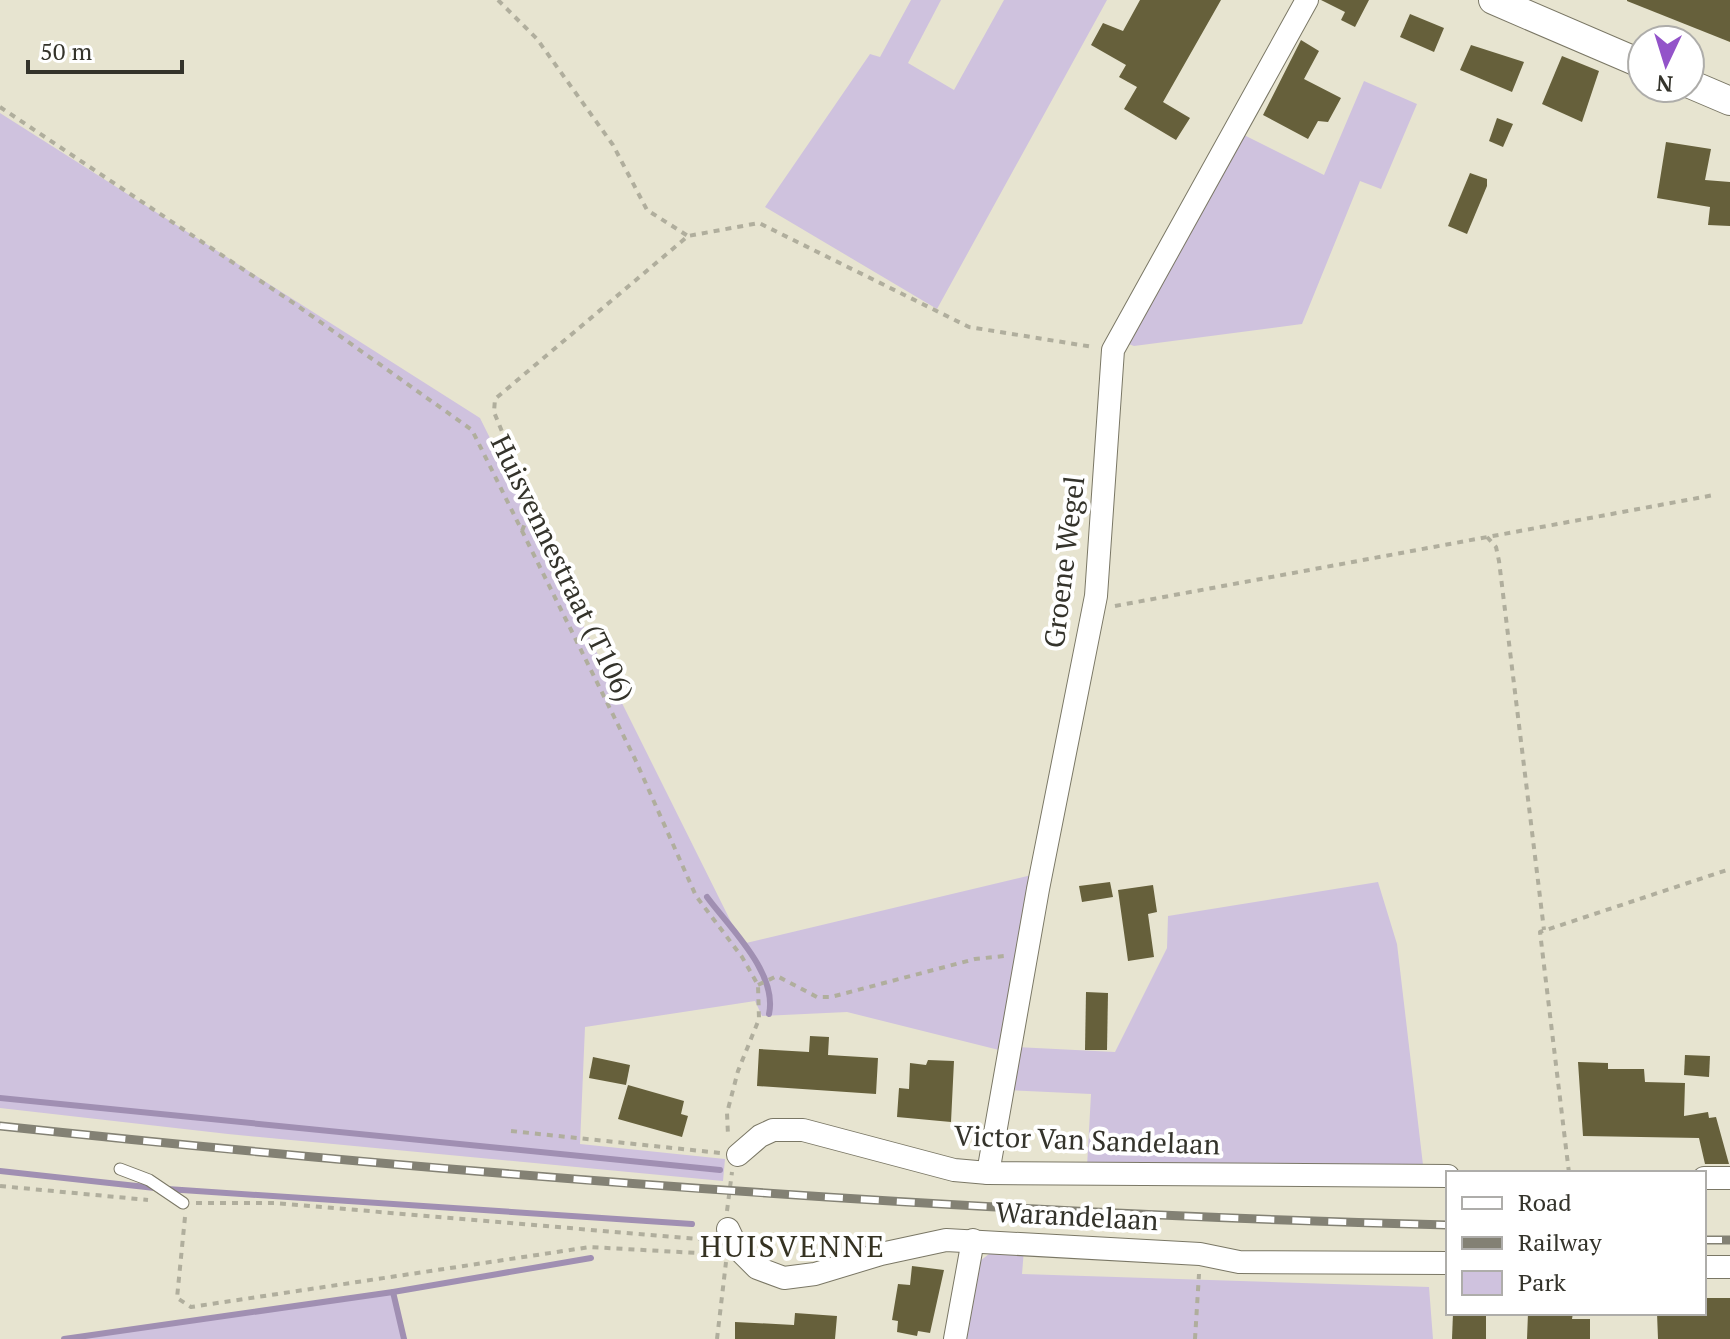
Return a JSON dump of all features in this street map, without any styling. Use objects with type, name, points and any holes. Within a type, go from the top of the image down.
[{"type":"street","name":"Groene Wegel","points":[[988,1173],[1093,610],[1113,350],[1307,0]]},
{"type":"street","points":[[1493,0],[1626,57]]},
{"type":"street","points":[[1706,91],[1730,101]]},
{"type":"street","name":"Victor Van Sandelaan","points":[[738,1155],[760,1136],[788,1128],[818,1133],[954,1170],[988,1173],[1446,1176]]},
{"type":"street","points":[[1706,1178],[1730,1178]]},
{"type":"street","name":"Warandelaan","points":[[733,1238],[757,1268],[784,1278],[815,1274],[927,1243],[973,1240],[1200,1254],[1239,1262],[1446,1263]]},
{"type":"street","points":[[955,1339],[973,1240]]},
{"type":"street","points":[[1706,1267],[1730,1267]]},
{"type":"lane","points":[[120,1169],[149,1180],[183,1203]]},
{"type":"path","points":[[498,0],[537,39],[613,145],[647,210],[688,236]]},
{"type":"path","name":"Huisvennestraat (T106)","points":[[0,107],[295,304],[472,430],[635,759],[696,896],[758,985]]},
{"type":"path","points":[[522,531],[532,505],[494,412],[495,399],[688,236],[759,223],[969,327],[1113,350]]},
{"type":"path","points":[[1093,610],[1714,495]]},
{"type":"path","points":[[1485,536],[1496,547],[1499,561],[1544,930]]},
{"type":"path","points":[[1569,1171],[1540,932],[1730,869]]},
{"type":"path","points":[[717,1339],[723,1266],[733,1238],[729,1184],[738,1155],[728,1134],[727,1113],[738,1071],[759,1019],[758,985],[770,977],[784,977],[817,997],[831,997],[975,959],[1027,954]]},
{"type":"path","points":[[511,1131],[738,1155]]},
{"type":"path","points":[[0,1186],[183,1203],[274,1203],[712,1240],[733,1238]]},
{"type":"path","points":[[183,1203],[177,1298],[191,1307],[590,1247],[717,1254],[733,1238]]},
{"type":"path","points":[[1195,1339],[1200,1254]]},
{"type":"green space","points":[[911,0],[941,0],[908,63],[954,90],[1004,0],[1107,0],[937,309],[765,207],[870,54],[880,57]]},
{"type":"green space","points":[[1364,81],[1417,104],[1381,189],[1360,181],[1302,324],[1134,346],[1123,342],[1238,132],[1324,175]]},
{"type":"green space","points":[[0,113],[480,418],[742,944],[1036,874],[1003,1051],[847,1012],[762,1016],[755,1001],[585,1027],[580,1144],[725,1159],[723,1181],[228,1134],[0,1108]]},
{"type":"green space","points":[[1378,882],[1397,944],[1423,1165],[1087,1167],[1091,1094],[1005,1090],[1015,1047],[1115,1052],[1167,948],[1168,916]]},
{"type":"green space","points":[[998,1247],[1024,1249],[1022,1274],[1429,1287],[1433,1339],[964,1339],[980,1261]]},
{"type":"green space","points":[[393,1292],[404,1339],[64,1339]]},
{"type":"building","points":[[1140,0],[1221,0],[1163,102],[1190,118],[1176,140],[1124,109],[1137,87],[1119,77],[1126,65],[1091,45],[1103,23],[1123,31]]},
{"type":"building","points":[[1321,0],[1369,0],[1355,27],[1341,20],[1345,12]]},
{"type":"building","points":[[1730,0],[1730,42],[1706,32],[1706,24],[1685,24],[1627,1]]},
{"type":"building","points":[[1410,14],[1444,28],[1434,52],[1400,37]]},
{"type":"building","points":[[1301,40],[1319,51],[1304,79],[1341,98],[1328,122],[1318,121],[1308,139],[1263,115]]},
{"type":"building","points":[[1471,45],[1524,62],[1512,92],[1460,70]]},
{"type":"building","points":[[1562,56],[1599,71],[1582,122],[1542,104]]},
{"type":"building","points":[[1497,118],[1513,124],[1503,147],[1489,141]]},
{"type":"building","points":[[1666,142],[1711,149],[1705,180],[1730,182],[1730,226],[1708,225],[1710,207],[1657,198]]},
{"type":"building","points":[[1470,173],[1487,179],[1487,186],[1467,234],[1448,226]]},
{"type":"building","points":[[1110,882],[1113,897],[1082,902],[1079,886]]},
{"type":"building","points":[[1153,885],[1157,912],[1148,914],[1154,957],[1128,961],[1118,890]]},
{"type":"building","points":[[1086,992],[1108,993],[1107,1050],[1085,1050]]},
{"type":"building","points":[[810,1036],[829,1037],[828,1055],[878,1058],[876,1094],[757,1086],[759,1049],[809,1052]]},
{"type":"building","points":[[1685,1055],[1710,1056],[1709,1077],[1684,1075]]},
{"type":"building","points":[[593,1057],[630,1065],[626,1085],[589,1078]]},
{"type":"building","points":[[928,1060],[954,1061],[951,1122],[897,1117],[899,1088],[909,1089],[910,1063],[926,1065]]},
{"type":"building","points":[[1578,1062],[1608,1063],[1608,1069],[1644,1069],[1645,1082],[1685,1083],[1684,1116],[1708,1112],[1709,1118],[1716,1117],[1729,1164],[1705,1164],[1699,1138],[1583,1136]]},
{"type":"building","points":[[628,1085],[684,1101],[681,1114],[688,1116],[682,1137],[618,1119]]},
{"type":"building","points":[[912,1266],[944,1270],[930,1333],[918,1331],[917,1336],[897,1332],[898,1321],[892,1320],[898,1284],[910,1285]]},
{"type":"building","points":[[1706,1298],[1730,1298],[1730,1339],[1658,1339],[1657,1315],[1706,1315]]},
{"type":"building","points":[[795,1313],[837,1316],[835,1339],[735,1339],[735,1322],[794,1325]]},
{"type":"building","points":[[1453,1315],[1486,1315],[1486,1339],[1452,1339]]},
{"type":"building","points":[[1528,1315],[1573,1315],[1572,1319],[1590,1319],[1590,1339],[1527,1339]]},
{"type":"waterway","points":[[707,897],[739,936],[759,967],[770,998],[769,1014]]},
{"type":"waterway","points":[[0,1098],[720,1170]]},
{"type":"waterway","points":[[0,1171],[155,1188]]},
{"type":"waterway","points":[[167,1189],[692,1224]]},
{"type":"waterway","points":[[393,1292],[591,1258]]},
{"type":"waterway","points":[[64,1339],[393,1292],[404,1339]]},
{"type":"railway","points":[[0,1126],[542,1177],[723,1190],[1085,1212],[1446,1225]]},
{"type":"railway","points":[[1706,1240],[1730,1240]]},
{"type":"district","name":"HUISVENNE","points":[[793,1247]]}]
